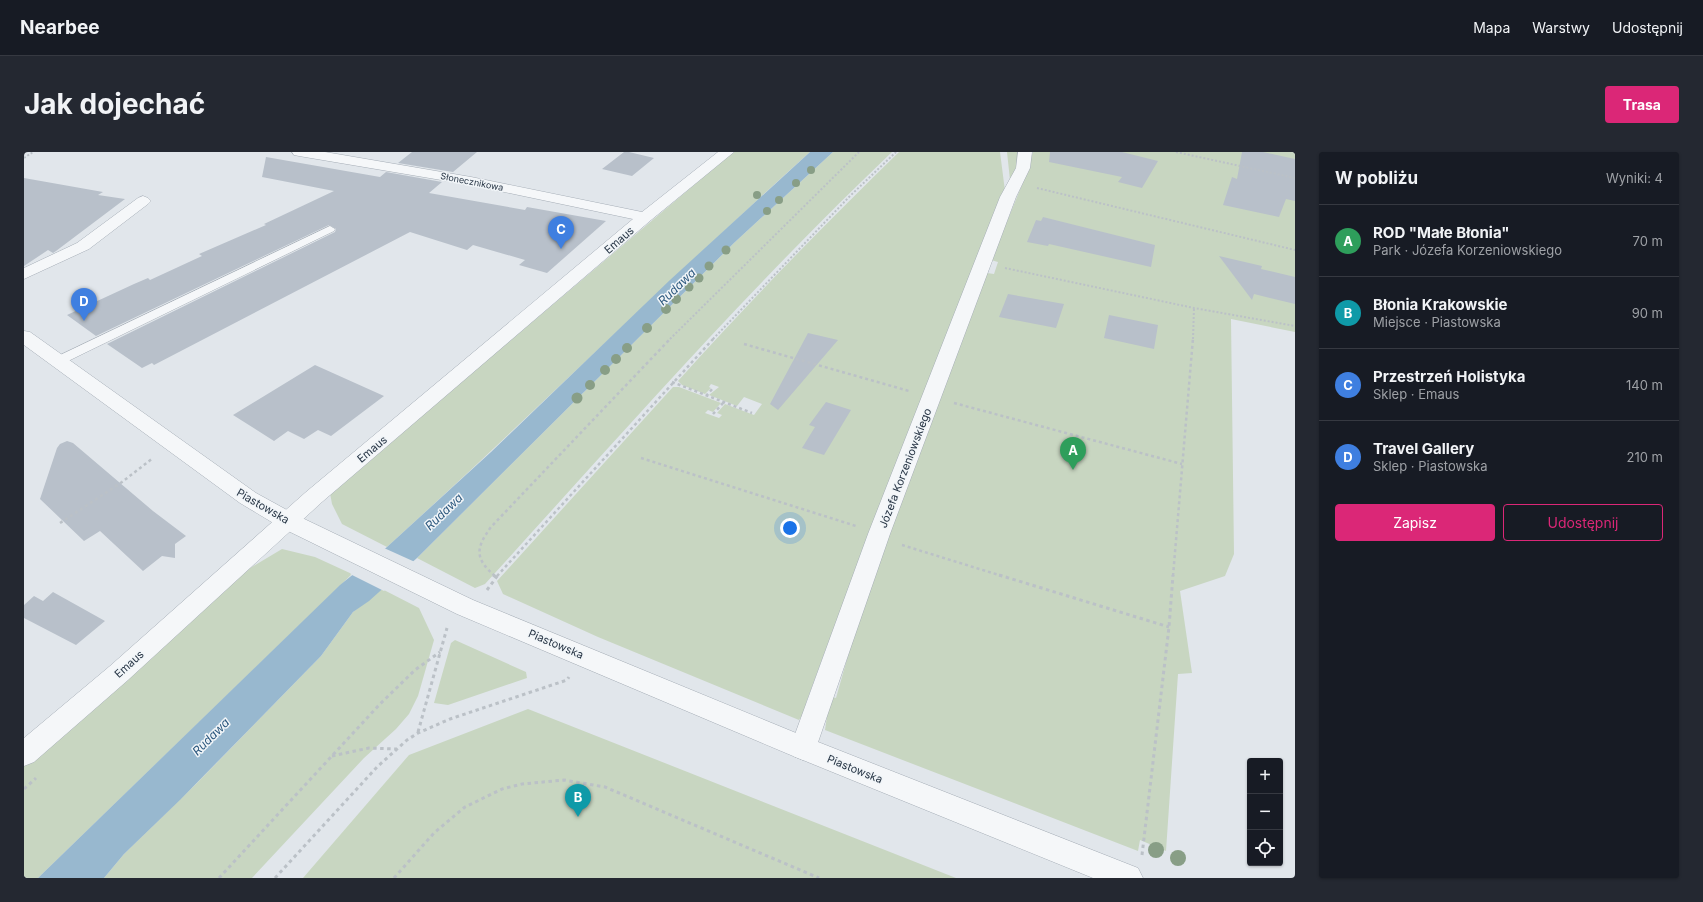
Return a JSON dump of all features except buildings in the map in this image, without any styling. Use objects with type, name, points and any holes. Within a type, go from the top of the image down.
[{"type":"street","name":"Słonecznikowa","points":[[299,152],[471,181],[645,217]]},
{"type":"street","name":"Emaus","points":[[24,754],[119,673],[288,521],[645,217],[727,152]]},
{"type":"street","name":"Józefa Korzeniowskiego","points":[[803,748],[878,539],[1020,188],[1025,152]]},
{"type":"street","points":[[24,274],[83,246],[144,201]]},
{"type":"street","name":"Piastowska","points":[[24,336],[214,475],[254,502],[288,521],[465,607],[803,748],[1128,878]]},
{"type":"lane","points":[[58,361],[330,229]]},
{"type":"path","points":[[24,158],[33,152]]},
{"type":"path","points":[[496,577],[484,568],[479,560],[479,548],[484,535],[497,518],[676,332],[859,152]]},
{"type":"path","points":[[492,581],[746,302],[850,196],[896,152]]},
{"type":"path","points":[[1176,152],[1295,178]]},
{"type":"path","points":[[1020,188],[1295,250]]},
{"type":"path","points":[[1004,268],[1194,308],[1295,326]]},
{"type":"path","points":[[1142,853],[1169,627],[1191,374],[1194,308]]},
{"type":"path","points":[[744,344],[915,393]]},
{"type":"path","points":[[672,382],[752,413]]},
{"type":"path","points":[[706,396],[714,387]]},
{"type":"path","points":[[713,414],[724,402]]},
{"type":"path","points":[[948,402],[1182,464]]},
{"type":"path","points":[[60,523],[122,482],[155,457]]},
{"type":"path","points":[[641,458],[864,528]]},
{"type":"path","points":[[900,544],[1169,627]]},
{"type":"path","points":[[418,733],[447,628]]},
{"type":"path","points":[[219,878],[380,704],[415,670],[440,652]]},
{"type":"path","points":[[275,878],[396,748],[418,733],[450,719],[567,680]]},
{"type":"path","points":[[332,756],[369,748],[396,748]]},
{"type":"path","points":[[394,878],[448,820],[482,796],[508,787],[542,780],[588,782],[605,787],[819,878]]},
{"type":"green space","points":[[733,152],[810,152],[387,547],[342,524],[332,504],[330,493]]},
{"type":"green space","points":[[833,152],[892,152],[735,310],[485,584],[475,588],[417,558],[735,242]]},
{"type":"green space","points":[[899,152],[1000,152],[1005,191],[857,565],[806,703],[808,706],[799,720],[598,637],[503,594],[497,581],[673,387],[679,387],[721,403],[713,412],[708,410],[705,413],[719,418],[722,415],[717,413],[725,404],[754,415],[762,404],[744,397],[737,406],[709,395],[719,387],[711,384],[709,387],[711,388],[705,394],[682,385],[678,381],[732,322],[842,208]]},
{"type":"green space","points":[[1007,152],[1022,152],[1020,162],[1010,180]]},
{"type":"green space","points":[[1033,152],[1295,152],[1295,332],[1231,319],[1234,554],[1225,576],[1180,591],[1192,673],[1178,674],[1166,851],[1140,840],[1138,851],[825,730],[830,696],[836,698],[860,613],[987,273],[994,274],[998,262],[991,260],[1022,185]]},
{"type":"green space","points":[[282,549],[315,557],[352,574],[38,878],[24,878],[24,762],[237,576]]},
{"type":"green space","points":[[382,589],[419,608],[434,640],[418,696],[409,714],[396,729],[364,758],[252,878],[104,878],[124,854],[197,783],[321,656],[353,612]]},
{"type":"green space","points":[[455,640],[526,672],[527,678],[448,705],[434,703],[451,643]]},
{"type":"green space","points":[[528,709],[956,878],[303,878],[409,755]]},
{"type":"water","name":"Rudawa","points":[[810,152],[833,152],[735,242],[417,558],[369,601],[353,612],[321,656],[181,799],[124,854],[104,878],[38,878],[340,585],[387,547],[491,452],[670,280]]},
{"type":"pier","points":[[384,548],[415,562],[384,591],[350,574]]},
{"type":"place","name":"Przestrzeń Holistyka","points":[[561,249]]},
{"type":"place","name":"Travel Gallery","points":[[84,321]]},
{"type":"place","name":"ROD \"Małe Błonia\"","points":[[1073,470]]},
{"type":"place","name":"Błonia Krakowskie","points":[[578,817]]}]
